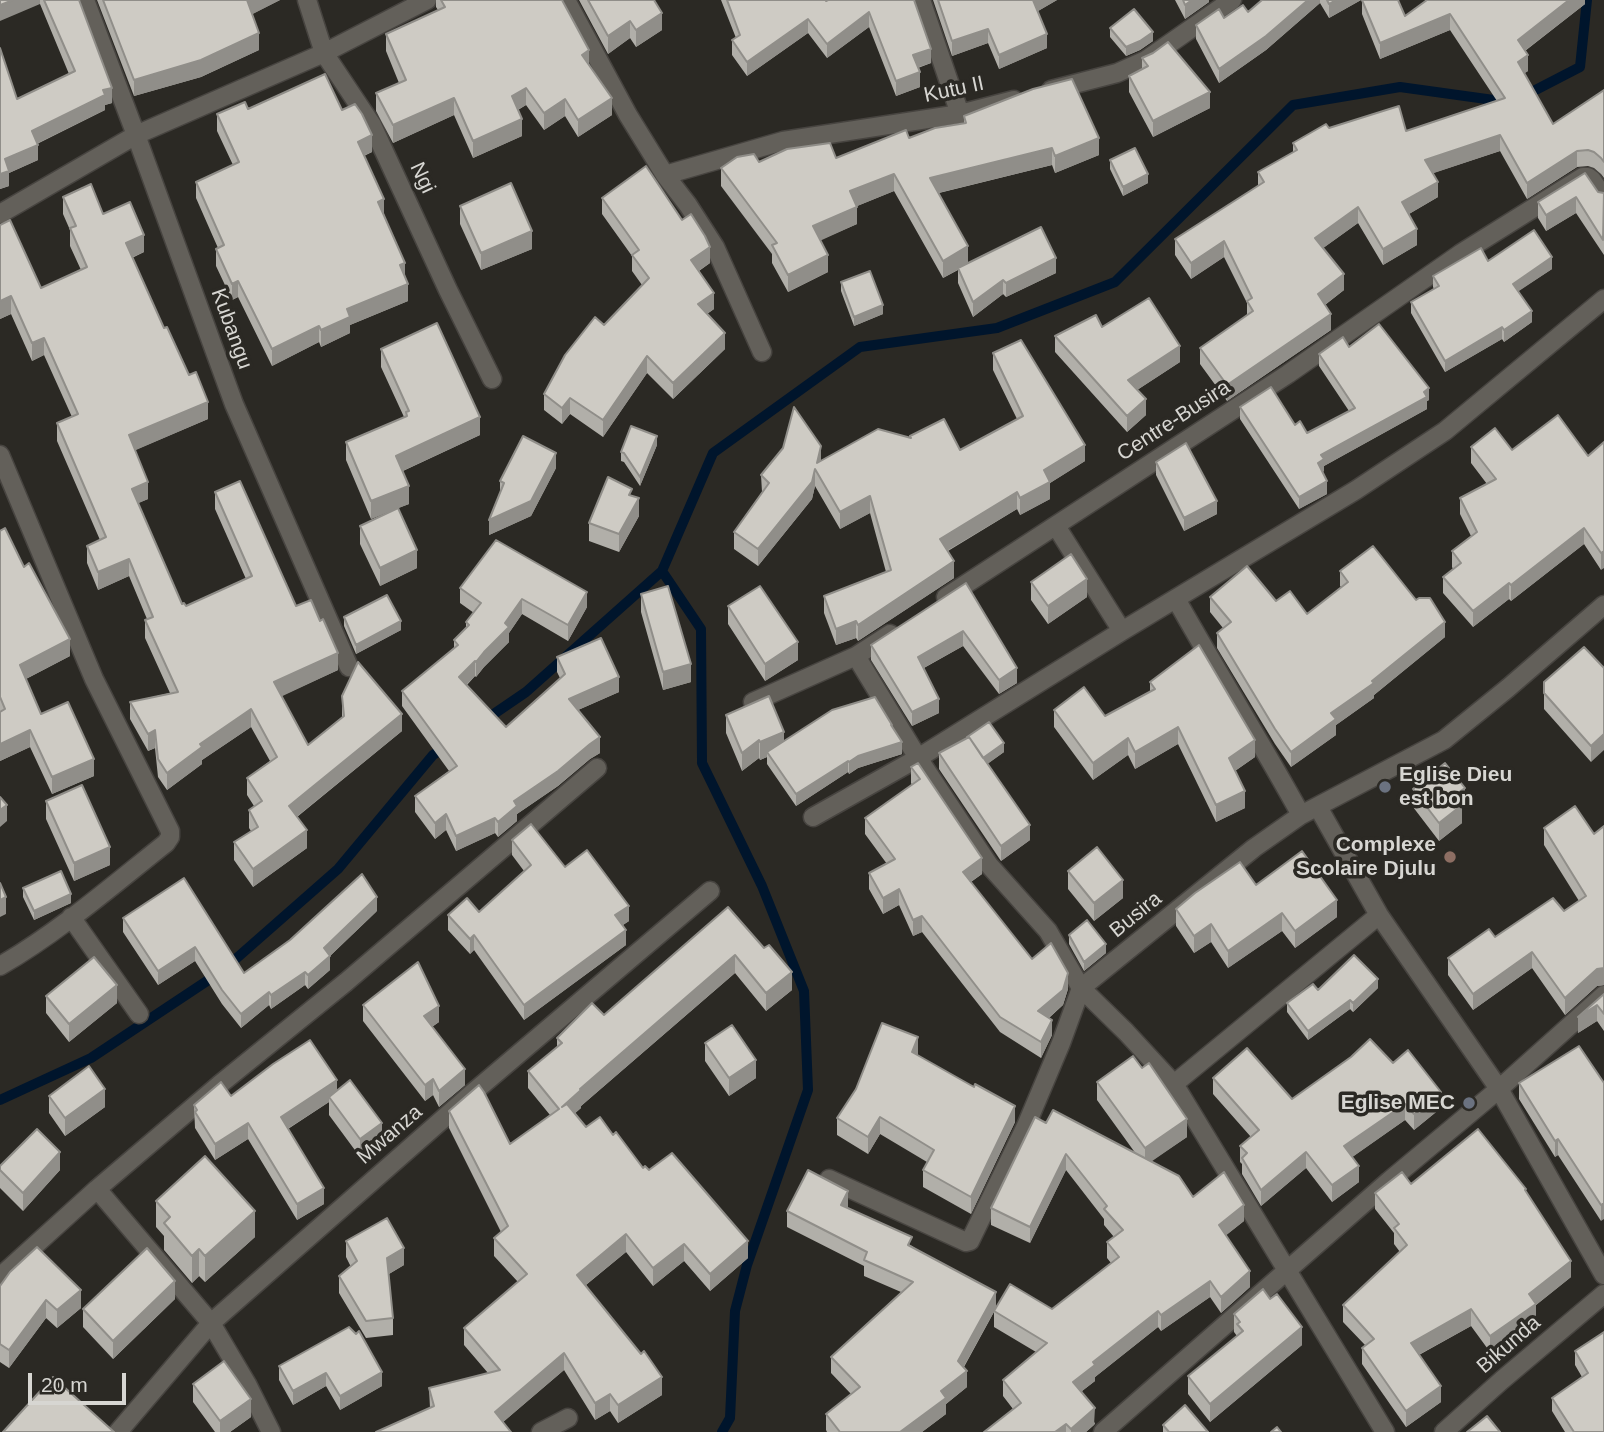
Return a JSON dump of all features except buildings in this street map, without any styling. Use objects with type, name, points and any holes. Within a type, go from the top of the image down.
[{"type":"street","name":"Kubangu","points":[[85,0],[234,404],[349,667]]},
{"type":"street","name":"Ngi","points":[[307,0],[324,53],[372,125],[492,379]]},
{"type":"street","points":[[0,214],[136,135],[324,53],[427,0]]},
{"type":"street","points":[[566,0],[628,115],[715,247],[762,352]]},
{"type":"street","points":[[921,0],[960,114]]},
{"type":"street","name":"Kutu II","points":[[665,174],[783,141],[960,114],[1117,74],[1146,60],[1232,0]]},
{"type":"street","name":"Centre-Busira","points":[[934,605],[1288,373],[1460,254],[1583,177],[1592,180],[1604,198]]},
{"type":"street","points":[[813,817],[918,758],[1356,490],[1445,431],[1604,299]]},
{"type":"street","points":[[0,455],[94,679],[170,831],[166,843],[23,953],[0,966]]},
{"type":"street","points":[[1056,526],[1122,631]]},
{"type":"street","points":[[1176,599],[1301,815]]},
{"type":"street","name":"Busira","points":[[1081,988],[1254,848],[1301,815],[1444,740],[1604,605]]},
{"type":"street","points":[[753,702],[856,656],[901,627]]},
{"type":"street","points":[[856,656],[918,758],[989,865],[1048,931],[1081,988],[1174,1084],[1385,1432]]},
{"type":"street","points":[[0,1277],[97,1189],[597,768]]},
{"type":"street","points":[[1318,807],[1379,915],[1499,1089],[1604,1275]]},
{"type":"street","name":"Mwanza","points":[[118,1432],[211,1323],[469,1096],[710,891]]},
{"type":"street","points":[[1174,1084],[1379,915]]},
{"type":"street","points":[[71,917],[139,1014]]},
{"type":"street","points":[[829,1179],[966,1242],[970,1241],[1026,1126],[1061,1044],[1081,988]]},
{"type":"street","points":[[1103,1432],[1604,995]]},
{"type":"street","points":[[97,1189],[211,1323],[247,1384],[271,1432]]},
{"type":"street","name":"Bikunda","points":[[1444,1432],[1604,1294]]},
{"type":"street","points":[[541,1432],[568,1418]]},
{"type":"waterway","points":[[1522,97],[1580,67],[1587,0]]},
{"type":"waterway","points":[[722,1432],[730,1418],[735,1311],[747,1265],[808,1090],[804,991],[762,886],[702,763],[701,629],[662,571],[713,453],[860,347],[997,328],[1115,282],[1293,105],[1400,87],[1508,102]]},
{"type":"waterway","points":[[485,720],[526,692],[662,571]]},
{"type":"waterway","points":[[0,1100],[91,1058],[222,971],[338,869],[433,755],[447,746]]},
{"type":"place","name":"Eglise Dieu est bon","points":[[1385,787]]},
{"type":"place","name":"Complexe Scolaire Djulu","points":[[1450,857]]},
{"type":"place","name":"Eglise MEC","points":[[1469,1103]]}]
